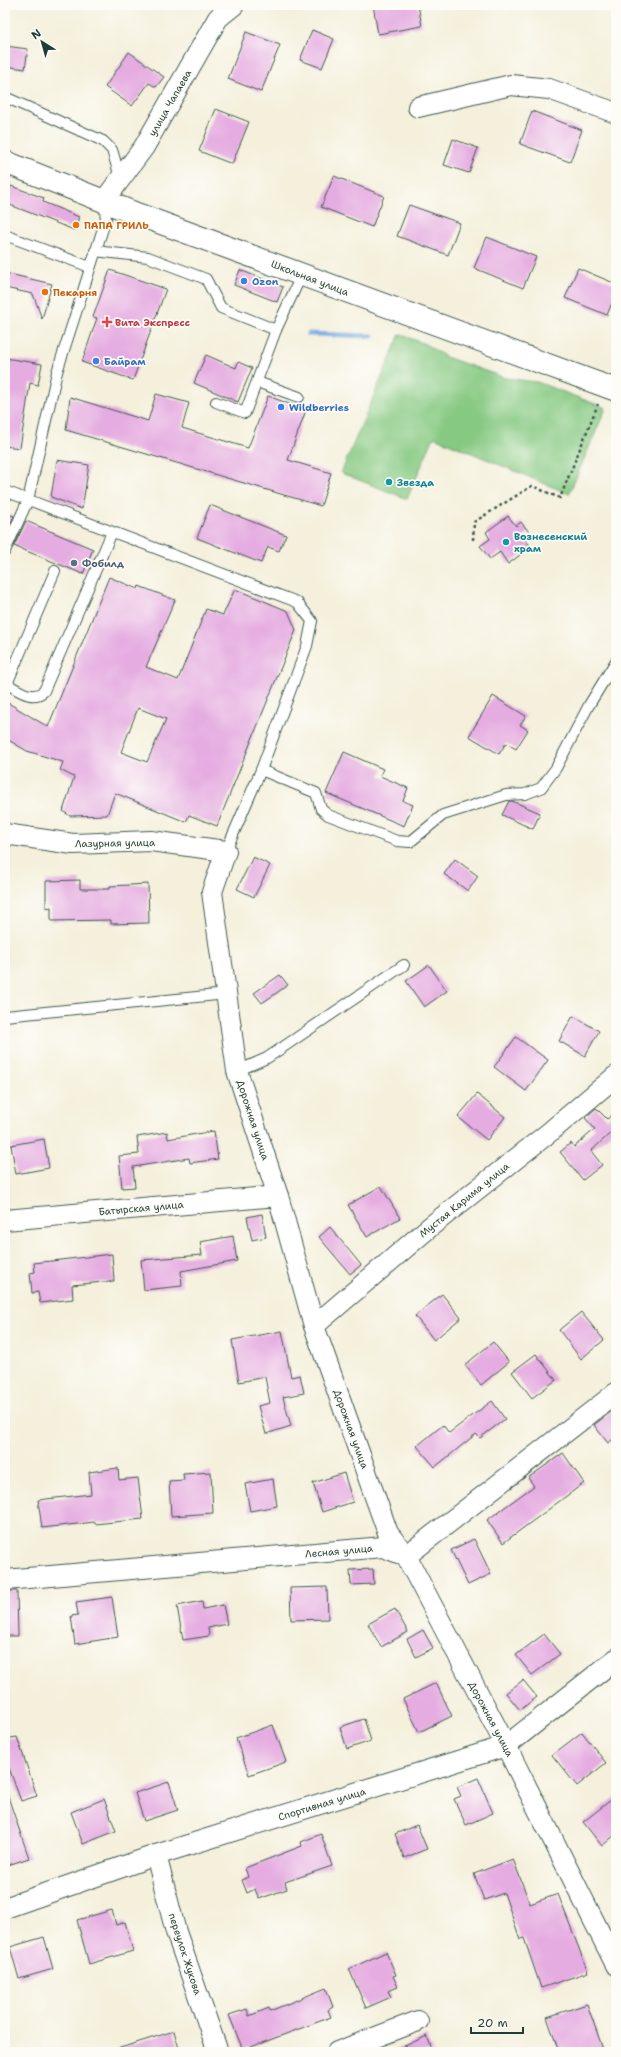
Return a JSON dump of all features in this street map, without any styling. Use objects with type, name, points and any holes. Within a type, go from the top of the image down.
[{"type":"street","name":"улица Чапаева","points":[[104,201],[120,177],[144,147],[218,18],[234,5]]},
{"type":"street","points":[[418,107],[511,86],[548,89],[616,113]]},
{"type":"street","name":"Школьная улица","points":[[5,162],[104,201],[302,274],[608,395]]},
{"type":"street","name":"Лазурная улица","points":[[5,834],[72,844],[151,841],[226,851]]},
{"type":"street","name":"Дорожная улица","points":[[226,851],[212,892],[237,1072],[278,1196],[314,1326],[388,1533],[406,1556],[506,1746],[616,1964]]},
{"type":"street","name":"Мустая Карима улица","points":[[314,1326],[431,1226],[551,1131],[616,1076]]},
{"type":"street","name":"Батырская улица","points":[[5,1220],[278,1196]]},
{"type":"street","points":[[406,1556],[616,1393]]},
{"type":"street","name":"Лесная улица","points":[[5,1580],[383,1547],[406,1556]]},
{"type":"street","name":"Спортивная улица","points":[[5,1908],[156,1855],[506,1746],[616,1659]]},
{"type":"street","name":"переулок Жукова","points":[[156,1855],[176,1932],[218,2052]]},
{"type":"street","points":[[337,2052],[418,2021]]},
{"type":"lane","points":[[5,97],[103,141],[112,150],[120,177]]},
{"type":"lane","points":[[5,551],[28,500],[57,372],[106,219],[104,201]]},
{"type":"lane","points":[[5,235],[90,267]]},
{"type":"lane","points":[[95,251],[148,257],[206,279],[221,308],[276,330]]},
{"type":"lane","points":[[216,402],[245,413],[276,330],[302,274]]},
{"type":"lane","points":[[257,382],[299,397]]},
{"type":"lane","points":[[5,491],[297,602],[312,621],[308,646],[261,770],[226,851]]},
{"type":"lane","points":[[55,572],[6,684],[32,697],[39,696],[44,691],[112,532]]},
{"type":"lane","points":[[261,770],[316,793],[321,809],[328,814],[397,841],[410,842],[443,814],[506,795],[525,794],[541,788],[556,768],[589,705],[616,660]]},
{"type":"lane","points":[[237,1072],[267,1058],[404,965]]},
{"type":"lane","points":[[5,1016],[227,994]]},
{"type":"path","points":[[473,540],[474,522],[532,486],[560,498],[608,395]]},
{"type":"green space","points":[[400,334],[425,344],[446,357],[505,378],[537,382],[606,408],[569,494],[434,437],[407,499],[341,473]]},
{"type":"building","points":[[373,5],[418,5],[422,26],[378,34]]},
{"type":"building","points":[[312,30],[334,39],[322,68],[300,60]]},
{"type":"building","points":[[246,32],[280,45],[261,92],[228,79]]},
{"type":"building","points":[[5,46],[28,49],[25,69],[5,66]]},
{"type":"building","points":[[129,52],[164,77],[156,87],[149,83],[132,106],[105,87]]},
{"type":"building","points":[[216,109],[249,122],[232,164],[199,151]]},
{"type":"building","points":[[532,111],[582,130],[570,162],[520,144]]},
{"type":"building","points":[[453,139],[478,148],[469,173],[444,165]]},
{"type":"building","points":[[334,176],[384,196],[372,227],[321,207]]},
{"type":"building","points":[[11,186],[44,198],[43,202],[79,217],[74,230],[5,203]]},
{"type":"building","points":[[409,205],[460,223],[448,255],[397,236]]},
{"type":"building","points":[[487,237],[536,257],[523,288],[474,268]]},
{"type":"building","points":[[578,268],[616,284],[616,293],[607,315],[565,298]]},
{"type":"building","points":[[110,270],[166,289],[133,380],[82,362],[97,318],[93,317]]},
{"type":"building","points":[[240,270],[283,287],[277,302],[234,285]]},
{"type":"building","points":[[5,273],[52,284],[42,319],[33,294],[5,288]]},
{"type":"building","points":[[206,355],[236,368],[238,362],[252,368],[238,402],[194,383]]},
{"type":"building","points":[[5,358],[42,364],[38,385],[30,383],[20,448],[5,446]]},
{"type":"building","points":[[156,394],[189,403],[182,428],[248,448],[268,396],[306,410],[288,460],[331,473],[321,506],[66,430],[70,397],[148,421]]},
{"type":"building","points":[[57,460],[89,465],[82,509],[51,497]]},
{"type":"building","points":[[210,505],[286,535],[279,551],[268,547],[261,563],[197,538]]},
{"type":"building","points":[[5,513],[14,516],[5,535]]},
{"type":"building","name":"Вознесенский храм","points":[[508,516],[516,526],[521,522],[529,532],[523,537],[531,547],[508,564],[500,552],[490,559],[480,546],[490,539],[486,532]]},
{"type":"building","points":[[26,521],[93,549],[83,574],[14,546]]},
{"type":"building","points":[[109,577],[138,589],[139,586],[175,600],[146,667],[178,680],[206,609],[223,615],[235,589],[288,611],[296,630],[217,826],[189,815],[186,822],[115,793],[107,815],[70,816],[63,811],[74,777],[60,770],[63,762],[27,751],[5,738],[5,701],[48,727]],"holes":[[[138,708],[166,719],[147,762],[121,752]]]},
{"type":"building","points":[[493,696],[526,716],[520,725],[528,730],[516,749],[506,743],[499,754],[469,736]]},
{"type":"building","points":[[344,752],[383,769],[380,776],[408,788],[403,801],[413,805],[404,826],[326,793]]},
{"type":"building","points":[[509,801],[540,813],[533,829],[502,815]]},
{"type":"building","points":[[253,857],[270,865],[254,897],[237,889]]},
{"type":"building","points":[[455,859],[478,876],[468,891],[444,874]]},
{"type":"building","points":[[80,880],[80,889],[110,889],[110,886],[148,884],[149,923],[111,924],[111,920],[51,921],[51,907],[46,908],[46,881]]},
{"type":"building","points":[[429,965],[447,991],[424,1007],[406,981]]},
{"type":"building","points":[[280,975],[288,985],[262,1003],[254,993]]},
{"type":"building","points":[[573,1016],[599,1031],[585,1056],[559,1041]]},
{"type":"building","points":[[516,1037],[548,1060],[526,1091],[494,1067]]},
{"type":"building","points":[[477,1094],[505,1117],[487,1140],[458,1117]]},
{"type":"building","points":[[596,1108],[607,1119],[616,1112],[616,1128],[591,1151],[602,1165],[583,1180],[560,1152],[571,1143],[574,1147],[595,1129],[585,1118]]},
{"type":"building","points":[[214,1131],[218,1159],[190,1163],[189,1158],[133,1167],[135,1187],[122,1188],[119,1156],[139,1154],[137,1137],[167,1132],[168,1139]]},
{"type":"building","points":[[44,1139],[49,1168],[16,1174],[11,1145]]},
{"type":"building","points":[[381,1186],[400,1218],[367,1237],[348,1205]]},
{"type":"building","points":[[262,1214],[266,1237],[252,1240],[247,1217]]},
{"type":"building","points":[[330,1227],[361,1265],[350,1274],[319,1237]]},
{"type":"building","points":[[233,1236],[237,1261],[181,1271],[182,1286],[144,1290],[141,1260],[202,1255],[200,1242]]},
{"type":"building","points":[[112,1254],[114,1281],[72,1285],[73,1299],[40,1303],[38,1292],[32,1293],[30,1273],[35,1272],[34,1263]]},
{"type":"building","points":[[442,1294],[461,1318],[434,1340],[415,1316]]},
{"type":"building","points":[[581,1312],[604,1340],[581,1359],[559,1330]]},
{"type":"building","points":[[282,1331],[291,1377],[300,1375],[304,1393],[283,1397],[291,1426],[266,1434],[258,1406],[270,1403],[265,1377],[239,1382],[232,1340]]},
{"type":"building","points":[[493,1342],[509,1362],[481,1385],[465,1365]]},
{"type":"building","points":[[536,1354],[556,1380],[532,1398],[512,1372]]},
{"type":"building","points":[[492,1401],[505,1419],[480,1438],[476,1434],[435,1467],[417,1446],[443,1425],[449,1433]]},
{"type":"building","points":[[616,1408],[616,1437],[608,1443],[594,1425]]},
{"type":"building","points":[[563,1453],[584,1483],[503,1543],[487,1520],[534,1486],[528,1478]]},
{"type":"building","points":[[118,1468],[119,1480],[138,1478],[143,1519],[95,1524],[95,1522],[42,1528],[38,1500],[91,1494],[89,1472]]},
{"type":"building","points":[[211,1472],[213,1513],[171,1516],[169,1481],[184,1480],[183,1474]]},
{"type":"building","points":[[344,1473],[353,1502],[322,1512],[313,1483]]},
{"type":"building","points":[[273,1479],[277,1506],[250,1511],[245,1484]]},
{"type":"building","points":[[474,1539],[491,1574],[468,1585],[451,1550]]},
{"type":"building","points":[[373,1569],[374,1584],[351,1585],[350,1570]]},
{"type":"building","points":[[327,1587],[328,1619],[291,1620],[290,1588]]},
{"type":"building","points":[[5,1591],[17,1591],[18,1636],[5,1636]]},
{"type":"building","points":[[112,1597],[118,1637],[75,1644],[71,1616],[78,1615],[76,1602]]},
{"type":"building","points":[[202,1601],[203,1609],[223,1605],[227,1624],[208,1628],[209,1636],[183,1640],[177,1606]]},
{"type":"building","points":[[395,1609],[408,1632],[381,1647],[368,1624]]},
{"type":"building","points":[[423,1630],[433,1648],[416,1657],[407,1639]]},
{"type":"building","points":[[544,1634],[560,1654],[532,1675],[516,1655]]},
{"type":"building","points":[[523,1680],[537,1697],[520,1710],[506,1693]]},
{"type":"building","points":[[436,1683],[452,1716],[419,1732],[403,1699]]},
{"type":"building","points":[[364,1719],[371,1741],[347,1749],[340,1727]]},
{"type":"building","points":[[273,1725],[286,1762],[249,1775],[236,1738]]},
{"type":"building","points":[[582,1732],[606,1763],[577,1786],[552,1755]]},
{"type":"building","points":[[17,1737],[37,1796],[21,1801],[5,1757],[5,1739]]},
{"type":"building","points":[[478,1778],[493,1813],[466,1825],[454,1799],[461,1796],[457,1787]]},
{"type":"building","points":[[169,1782],[178,1810],[144,1821],[135,1793]]},
{"type":"building","points":[[5,1794],[7,1794],[29,1858],[5,1866]]},
{"type":"building","points":[[616,1796],[616,1834],[602,1846],[583,1822]]},
{"type":"building","points":[[104,1799],[116,1831],[83,1844],[71,1812]]},
{"type":"building","points":[[417,1825],[427,1849],[404,1858],[395,1834]]},
{"type":"building","points":[[321,1834],[332,1866],[285,1882],[287,1889],[259,1899],[255,1889],[247,1893],[242,1880],[248,1877],[245,1868],[302,1846],[301,1842]]},
{"type":"building","points":[[513,1859],[530,1904],[558,1894],[588,1972],[541,1988],[524,1938],[520,1939],[504,1893],[484,1900],[474,1874]]},
{"type":"building","points":[[112,1910],[116,1925],[125,1922],[133,1951],[89,1964],[77,1920]]},
{"type":"building","points":[[44,1937],[53,1969],[19,1979],[10,1947]]},
{"type":"building","points":[[386,1952],[396,1975],[393,1976],[398,1987],[388,1991],[391,1997],[366,2008],[349,1969]]},
{"type":"building","points":[[326,1988],[333,2007],[328,2010],[331,2017],[243,2050],[229,2015],[247,2009],[249,2016],[269,2008],[270,2011]]},
{"type":"building","points":[[587,2004],[604,2052],[559,2052],[547,2017]]},
{"type":"building","points":[[174,2031],[180,2052],[118,2052],[117,2049]]},
{"type":"building","points":[[427,2036],[433,2052],[391,2052]]},
{"type":"waterway","points":[[309,334],[372,336]]},
{"type":"place","name":"ПАПА ГРИЛЬ","points":[[76,225]]},
{"type":"place","name":"Ozon","points":[[244,281]]},
{"type":"place","name":"Пекарня","points":[[45,292]]},
{"type":"place","name":"Вита Экспресс","points":[[107,322]]},
{"type":"place","name":"Байрам","points":[[96,361]]},
{"type":"place","name":"Wildberries","points":[[281,407]]},
{"type":"place","name":"Звезда","points":[[389,482]]},
{"type":"place","name":"Вознесенский храм","points":[[506,542]]},
{"type":"place","name":"Фобилд","points":[[74,563]]}]
